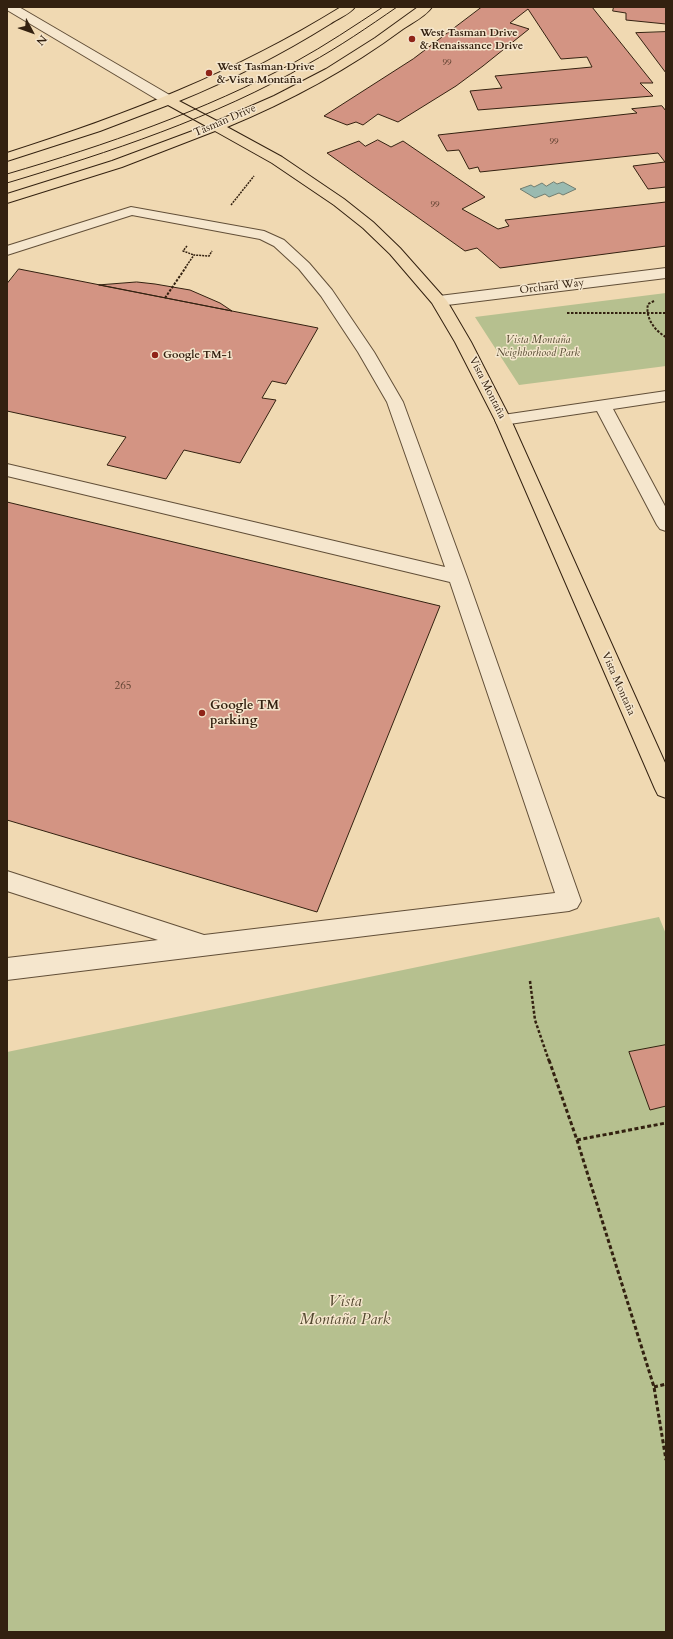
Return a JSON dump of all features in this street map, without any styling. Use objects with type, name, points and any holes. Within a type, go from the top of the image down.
[{"type":"main road","points":[[7,157],[51,143],[168,100],[250,63],[321,25],[349,7]]},
{"type":"main road","name":"Tasman Drive","points":[[7,199],[124,162],[216,126],[300,87],[344,63],[399,27],[426,7]]},
{"type":"main road","name":"Vista Montaña","points":[[168,100],[277,160],[339,202],[368,225],[395,251],[439,301],[463,342],[503,420],[540,506],[664,778]]},
{"type":"street","points":[[11,7],[168,100]]},
{"type":"street","points":[[7,251],[131,211],[264,235],[279,243],[304,266],[327,293],[366,352],[395,402],[458,577],[569,901],[7,969]]},
{"type":"street","name":"Orchard Way","points":[[439,301],[666,272]]},
{"type":"street","points":[[503,420],[666,396]]},
{"type":"street","points":[[603,406],[666,524]]},
{"type":"street","points":[[7,470],[458,577]]},
{"type":"street","points":[[7,881],[205,945]]},
{"type":"path","points":[[659,299],[648,304],[648,313],[656,331],[666,337]]},
{"type":"path","points":[[562,312],[666,313]]},
{"type":"path","points":[[530,981],[535,1020],[577,1140],[654,1387],[666,1460]]},
{"type":"path","points":[[577,1140],[666,1123]]},
{"type":"path","points":[[654,1387],[666,1384]]},
{"type":"green space","name":"Vista Montaña Neighborhood Park","points":[[666,293],[666,366],[519,385],[475,317]]},
{"type":"green space","name":"Vista Montaña Park","points":[[659,917],[666,934],[666,1632],[7,1632],[7,1052]]},
{"type":"water","points":[[554,182],[557,184],[563,182],[576,189],[563,195],[559,193],[549,197],[545,194],[535,198],[520,189],[531,185],[534,187],[542,183],[546,186]]},
{"type":"building","points":[[482,7],[592,7],[653,83],[640,83],[653,96],[478,110],[470,91],[502,88],[495,76],[592,67],[587,57],[561,59],[528,9],[510,23],[529,29],[456,86],[398,122],[378,114],[363,125],[356,122],[347,125],[324,116],[413,59]]},
{"type":"building","points":[[614,7],[666,7],[666,24],[626,20],[626,13],[613,11]]},
{"type":"building","points":[[666,32],[666,73],[636,33]]},
{"type":"building","points":[[662,106],[666,111],[666,187],[648,189],[633,166],[665,162],[658,153],[480,172],[478,167],[469,169],[459,150],[447,151],[438,135],[637,113],[632,109]]},
{"type":"building","points":[[378,140],[391,147],[403,141],[485,197],[462,209],[498,229],[509,226],[505,220],[666,202],[666,246],[500,268],[477,248],[465,251],[327,153],[359,141],[365,146]]},
{"type":"building","name":"Google TM-1","points":[[19,269],[318,328],[286,384],[272,381],[262,398],[276,400],[240,463],[184,450],[166,479],[107,465],[126,437],[7,411],[7,284]]},
{"type":"building","points":[[137,282],[190,290],[220,303],[232,311],[99,285]]},
{"type":"building","name":"Google TM parking","points":[[7,502],[440,606],[317,912],[7,820]]},
{"type":"building","points":[[666,1045],[666,1106],[650,1110],[629,1052]]},
{"type":"tram line","points":[[7,174],[118,139],[154,126],[226,96],[261,80],[306,56],[383,7]]},
{"type":"tram line","points":[[7,183],[123,146],[236,101],[320,57],[397,7]]},
{"type":"place","name":"West Tasman Drive & Renaissance Drive","points":[[412,39]]},
{"type":"place","name":"West Tasman Drive & Vista Montaña","points":[[209,73]]},
{"type":"place","name":"Google TM-1","points":[[155,355]]},
{"type":"place","name":"Google TM parking","points":[[202,713]]}]
